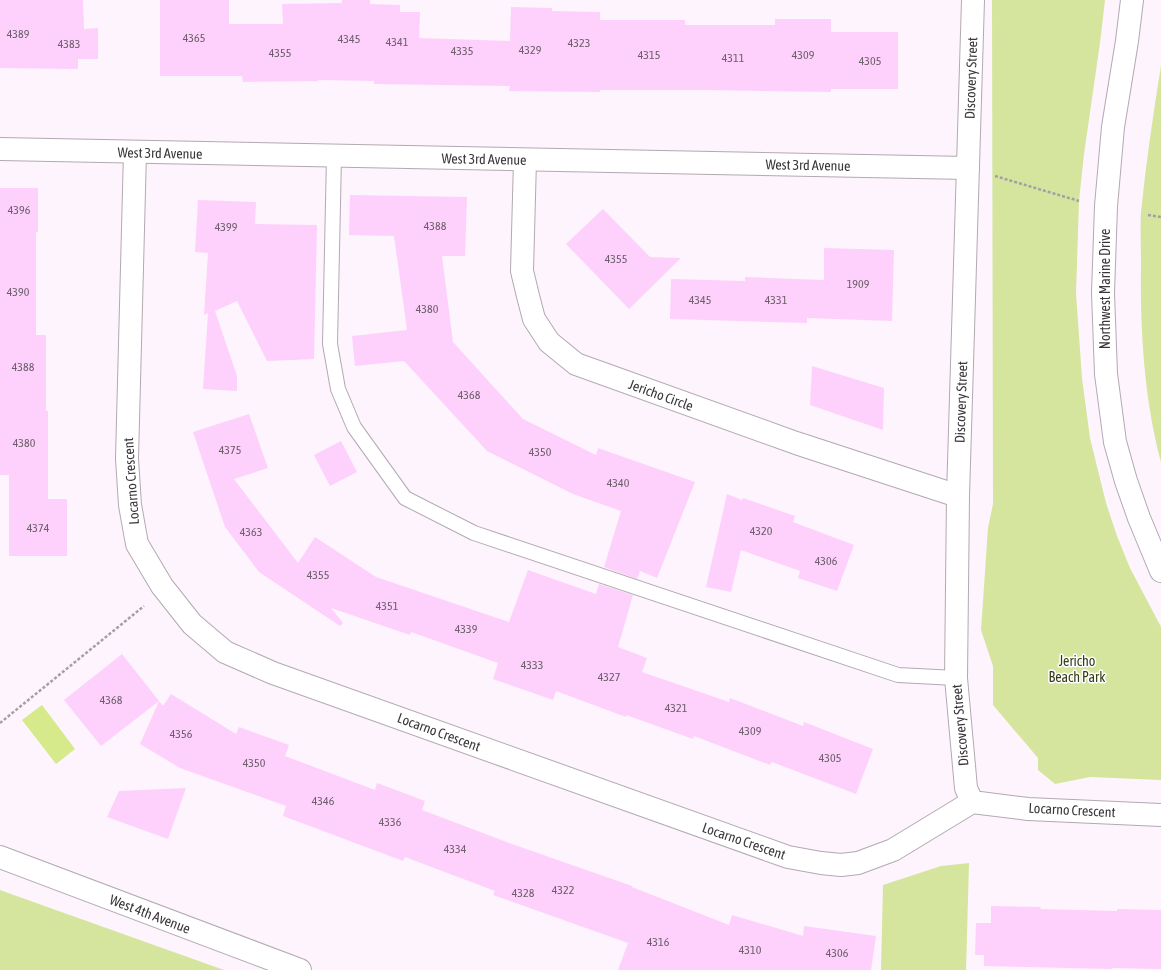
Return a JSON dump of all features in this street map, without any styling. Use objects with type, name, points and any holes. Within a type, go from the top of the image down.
[{"type":"street","name":"Discovery Street","points":[[972,802],[966,788],[956,678],[958,496],[973,0]]},
{"type":"street","name":"Northwest Marine Drive","points":[[1132,0],[1113,126],[1106,206],[1103,293],[1106,374],[1117,449],[1139,518],[1161,571]]},
{"type":"street","name":"West 3rd Avenue","points":[[0,149],[968,168]]},
{"type":"street","name":"Locarno Crescent","points":[[134,152],[127,459],[130,505],[137,544],[162,586],[192,624],[226,652],[273,673],[788,857],[821,863],[840,865],[858,863],[894,850],[972,802],[1028,809],[1161,815]]},
{"type":"street","name":"Jericho Circle","points":[[525,160],[522,271],[528,296],[534,319],[549,342],[576,364],[796,443],[958,496]]},
{"type":"street","name":"West 4th Avenue","points":[[0,857],[300,970]]},
{"type":"lane","points":[[334,156],[330,344],[338,389],[354,427],[405,498],[474,533],[898,675],[956,678]]},
{"type":"path","points":[[968,168],[1079,201]]},
{"type":"path","points":[[1148,215],[1161,217]]},
{"type":"path","points":[[0,723],[144,606]]},
{"type":"green space","name":"Jericho Beach Park","points":[[992,0],[1105,0],[1079,201],[1076,293],[1082,378],[1090,438],[1106,503],[1130,568],[1161,627],[1161,780],[1090,777],[1055,784],[1038,770],[1038,758],[993,705],[993,666],[981,630],[988,528],[993,504]]},
{"type":"green space","points":[[1161,66],[1161,462],[1155,438],[1147,389],[1142,339],[1141,212],[1152,120]]},
{"type":"green space","points":[[969,863],[966,970],[881,970],[883,885],[941,866]]},
{"type":"green space","points":[[0,890],[11,894],[224,970],[0,970]]},
{"type":"shaded area","points":[[42,705],[75,749],[56,764],[22,720]]},
{"type":"building","points":[[0,0],[83,0],[84,29],[98,28],[98,59],[78,59],[78,69],[0,68]]},
{"type":"building","points":[[160,0],[229,0],[229,24],[283,24],[282,4],[342,3],[342,0],[370,0],[370,4],[400,5],[400,12],[420,12],[419,38],[510,41],[511,7],[552,8],[552,11],[600,12],[600,20],[685,20],[685,25],[775,25],[775,19],[831,19],[831,32],[898,32],[898,89],[831,89],[831,92],[705,90],[600,90],[600,92],[509,91],[510,86],[374,84],[374,81],[318,80],[243,82],[242,76],[160,76]]},
{"type":"building","points":[[0,188],[38,188],[38,232],[36,232],[36,335],[46,335],[48,499],[67,499],[67,556],[9,556],[9,475],[0,475]]},
{"type":"building","points":[[350,195],[467,197],[465,256],[442,256],[453,342],[523,419],[596,455],[598,448],[695,482],[657,578],[640,571],[637,579],[604,567],[621,511],[573,494],[487,451],[404,361],[355,366],[352,336],[407,330],[394,236],[349,235]]},
{"type":"building","points":[[198,200],[256,202],[255,224],[317,225],[314,359],[267,361],[237,301],[215,311],[237,376],[237,391],[203,389],[208,313],[204,315],[208,253],[195,252]]},
{"type":"building","points":[[603,209],[650,257],[681,258],[629,309],[566,244]]},
{"type":"building","points":[[824,248],[894,250],[892,321],[807,318],[807,323],[670,319],[671,279],[745,281],[745,277],[824,280]]},
{"type":"building","points":[[812,366],[884,388],[883,430],[810,405]]},
{"type":"building","points":[[249,414],[268,468],[234,479],[298,563],[315,537],[376,577],[509,622],[528,570],[596,594],[599,584],[633,595],[618,647],[647,658],[642,672],[729,702],[730,698],[803,726],[804,722],[873,749],[856,794],[772,762],[770,765],[694,736],[693,739],[626,715],[626,717],[556,691],[553,700],[493,679],[498,663],[411,632],[410,635],[331,608],[343,623],[340,626],[259,572],[225,527],[193,432]]},
{"type":"building","points":[[341,441],[357,472],[330,486],[314,455]]},
{"type":"building","points":[[727,494],[795,516],[793,522],[854,545],[837,591],[798,578],[800,571],[741,550],[731,592],[706,587]]},
{"type":"building","points":[[122,654],[159,701],[101,746],[64,700]]},
{"type":"building","points":[[171,694],[236,734],[239,727],[289,745],[285,756],[375,790],[377,783],[425,801],[422,810],[512,844],[632,886],[729,925],[732,915],[803,936],[804,926],[876,936],[871,970],[618,970],[628,943],[493,895],[495,891],[405,857],[403,861],[283,816],[286,806],[180,768],[140,744],[159,701],[163,706]]},
{"type":"building","points":[[186,788],[168,839],[107,817],[119,791]]},
{"type":"building","points":[[991,906],[1117,911],[1117,909],[1161,910],[1161,969],[984,966],[984,955],[975,955],[976,923],[991,923]]}]
